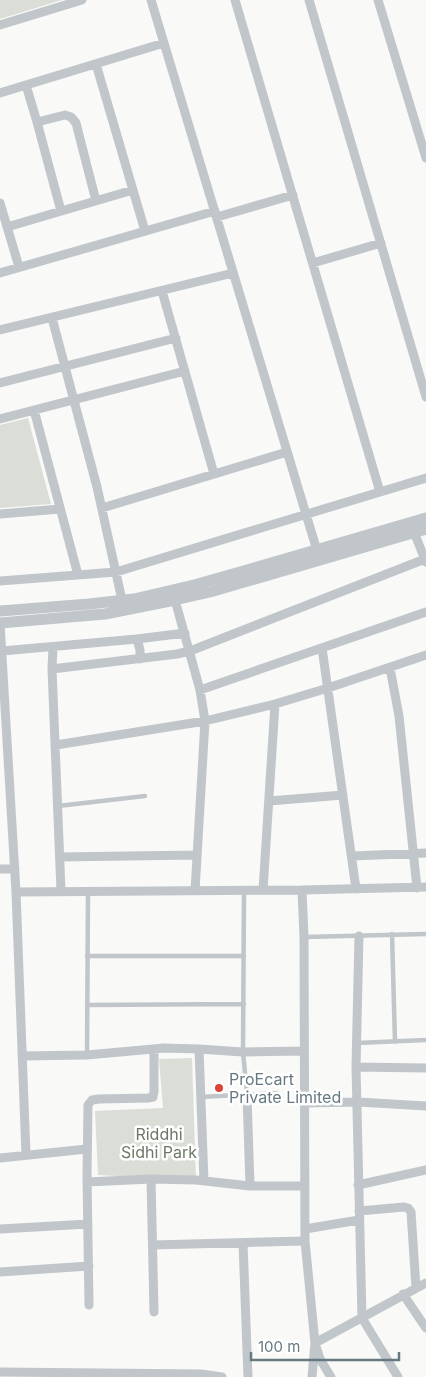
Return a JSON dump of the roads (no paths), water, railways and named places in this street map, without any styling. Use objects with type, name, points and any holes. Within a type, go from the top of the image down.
[{"type":"street","points":[[0,25],[82,0]]},
{"type":"street","points":[[151,0],[318,554]]},
{"type":"street","points":[[235,0],[380,492]]},
{"type":"street","points":[[309,0],[426,397]]},
{"type":"street","points":[[378,0],[426,158]]},
{"type":"street","points":[[0,93],[164,43]]},
{"type":"street","points":[[96,64],[145,231]]},
{"type":"street","points":[[26,85],[62,211]]},
{"type":"street","points":[[37,122],[65,115],[72,117],[76,123],[96,201]]},
{"type":"street","points":[[7,227],[133,190]]},
{"type":"street","points":[[0,273],[145,231],[293,195]]},
{"type":"street","points":[[0,203],[19,267]]},
{"type":"street","points":[[312,263],[381,243]]},
{"type":"street","points":[[0,330],[234,273]]},
{"type":"street","points":[[162,291],[214,474]]},
{"type":"street","points":[[52,318],[102,508],[122,600]]},
{"type":"street","points":[[0,383],[176,338]]},
{"type":"street","points":[[0,419],[185,371]]},
{"type":"street","points":[[34,410],[78,575]]},
{"type":"street","points":[[102,508],[287,452]]},
{"type":"street","points":[[0,581],[116,572],[426,478]]},
{"type":"street","points":[[0,514],[60,509]]},
{"type":"street","points":[[26,1155],[16,892],[0,623],[104,614],[210,592],[426,518]]},
{"type":"street","points":[[0,611],[134,599],[426,529]]},
{"type":"street","points":[[52,670],[190,651],[426,560],[414,532]]},
{"type":"street","points":[[175,600],[200,690],[205,721],[194,891]]},
{"type":"street","points":[[200,690],[426,612]]},
{"type":"street","points":[[2,652],[185,633]]},
{"type":"street","points":[[137,639],[140,659]]},
{"type":"street","points":[[53,647],[52,670],[61,891]]},
{"type":"street","points":[[322,648],[356,889]]},
{"type":"street","points":[[56,744],[205,721],[275,704],[426,655]]},
{"type":"street","points":[[16,892],[422,888],[414,853],[400,716],[390,668]]},
{"type":"street","points":[[263,890],[275,704]]},
{"type":"street","points":[[268,801],[343,795]]},
{"type":"street","points":[[352,856],[426,853]]},
{"type":"street","points":[[60,858],[196,855]]},
{"type":"street","points":[[0,869],[14,869]]},
{"type":"street","points":[[302,890],[304,937],[305,1241],[315,1343],[312,1377]]},
{"type":"street","points":[[359,936],[356,1067],[362,1318],[398,1377]]},
{"type":"street","points":[[22,1056],[86,1055],[154,1049],[244,1052],[304,1051]]},
{"type":"street","points":[[89,1304],[88,1105],[92,1100],[152,1097],[154,1091],[154,1049]]},
{"type":"street","points":[[199,1049],[204,1181]]},
{"type":"street","points":[[356,1067],[426,1068]]},
{"type":"street","points":[[247,1095],[250,1186]]},
{"type":"street","points":[[305,1103],[358,1102],[426,1106]]},
{"type":"street","points":[[0,1158],[87,1149]]},
{"type":"street","points":[[358,1185],[426,1170]]},
{"type":"street","points":[[87,1182],[151,1180],[204,1181],[250,1186],[304,1186]]},
{"type":"street","points":[[151,1180],[154,1312]]},
{"type":"street","points":[[305,1229],[359,1215],[404,1206],[408,1208],[411,1212],[416,1288]]},
{"type":"street","points":[[0,1229],[88,1224]]},
{"type":"street","points":[[153,1245],[305,1241]]},
{"type":"street","points":[[244,1243],[248,1377]]},
{"type":"street","points":[[0,1272],[89,1266]]},
{"type":"street","points":[[315,1343],[426,1283]]},
{"type":"street","points":[[404,1294],[426,1327]]},
{"type":"street","points":[[315,1343],[320,1359],[331,1377]]},
{"type":"street","points":[[0,1372],[30,1374],[201,1374],[222,1377]]},
{"type":"lane","points":[[58,806],[145,796]]},
{"type":"lane","points":[[244,890],[244,1052],[247,1095]]},
{"type":"lane","points":[[86,1055],[88,891]]},
{"type":"lane","points":[[392,934],[395,1042]]},
{"type":"lane","points":[[304,937],[426,934]]},
{"type":"lane","points":[[87,956],[244,956]]},
{"type":"lane","points":[[87,1005],[244,1004]]},
{"type":"lane","points":[[357,1043],[426,1040]]},
{"type":"lane","points":[[202,1097],[277,1093]]},
{"type":"place","name":"ProEcart Private Limited","points":[[219,1088]]},
{"type":"park label","name":"Riddhi Sidhi Park","points":[[159,1143]]}]
